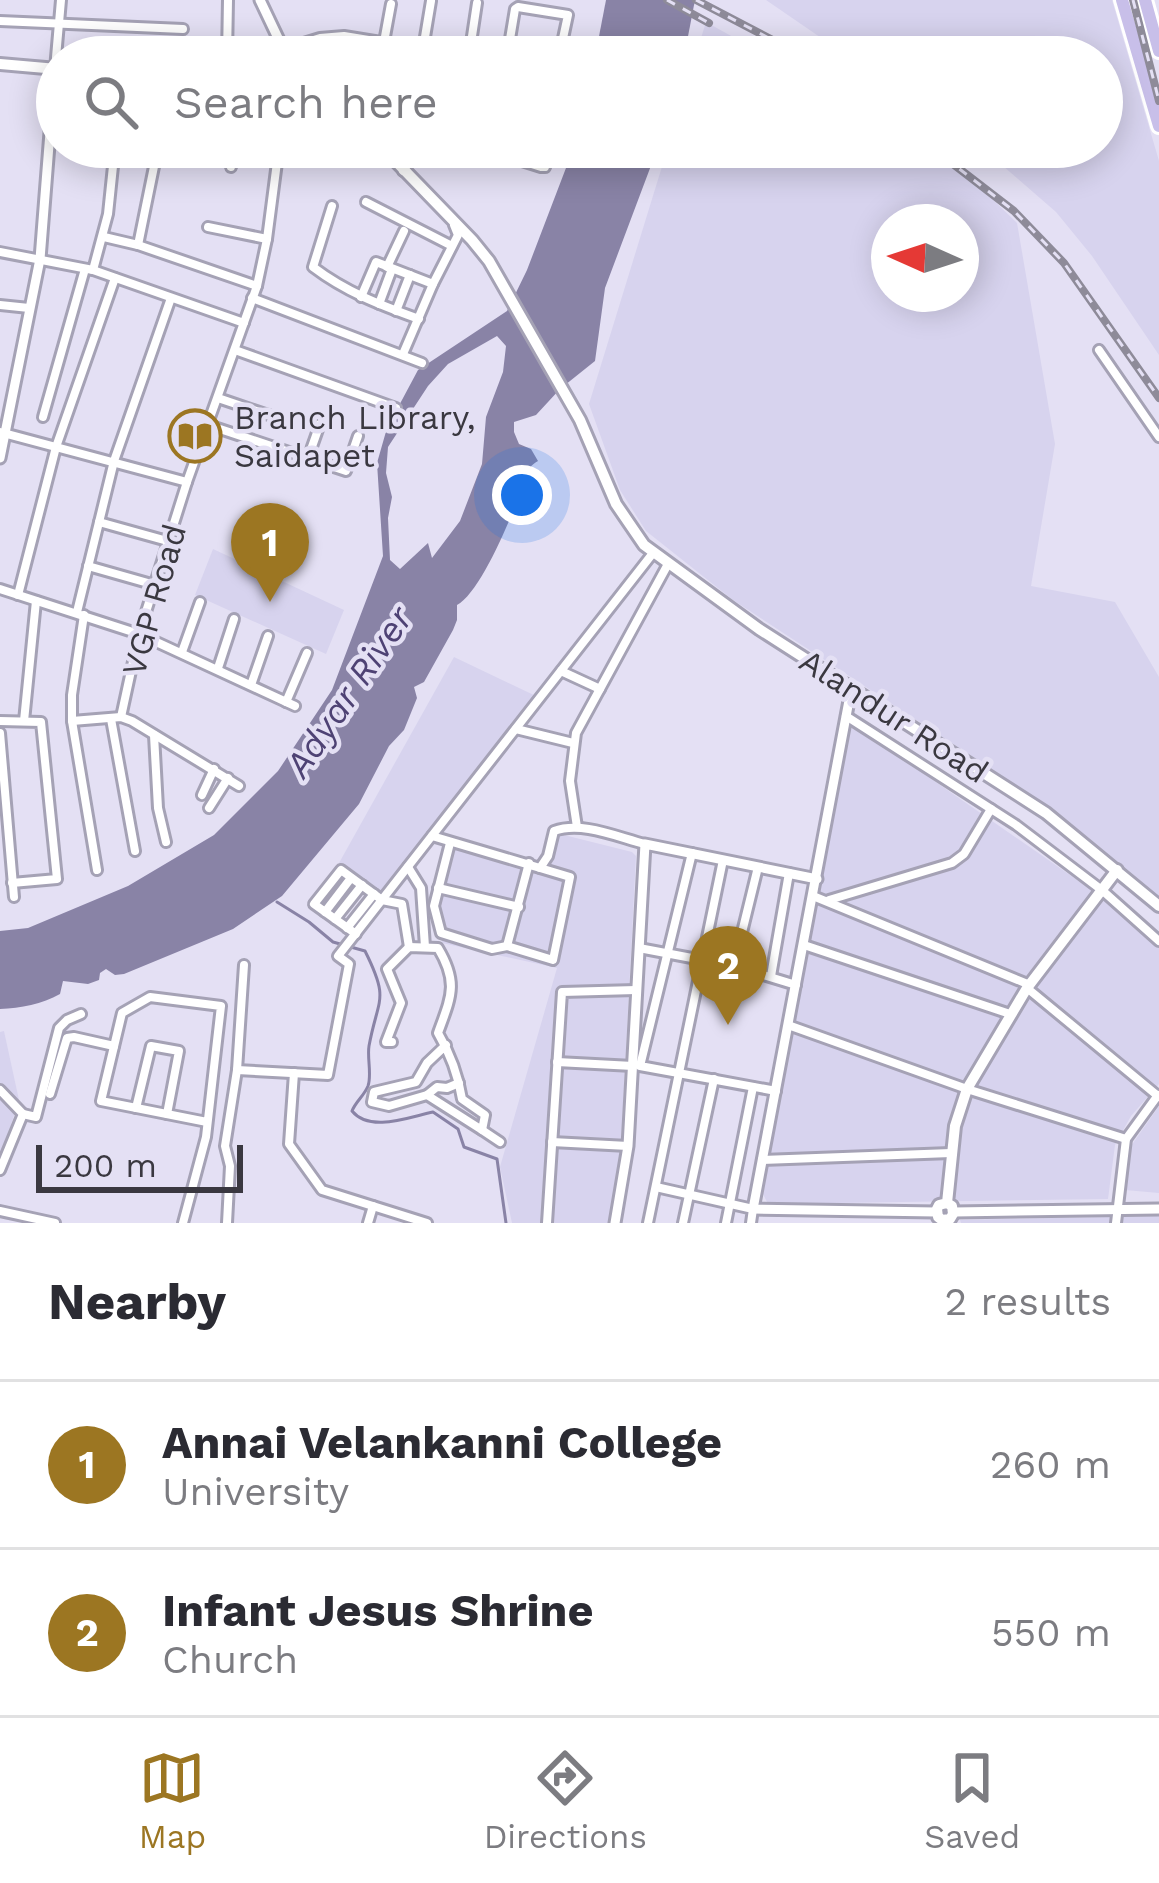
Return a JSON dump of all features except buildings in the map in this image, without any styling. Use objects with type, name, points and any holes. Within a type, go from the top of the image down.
[{"type":"main road","points":[[1122,0],[1159,126]]},
{"type":"main road","points":[[1144,0],[1159,50]]},
{"type":"main road","points":[[0,64],[36,67]]},
{"type":"main road","points":[[404,168],[408,172]]},
{"type":"main road","name":"Alandur Road","points":[[408,172],[489,261],[580,420],[629,526],[652,553],[851,690],[1046,813],[1159,906]]},
{"type":"main road","points":[[946,1216],[955,1126],[967,1089],[1029,986],[1117,870]]},
{"type":"street","points":[[58,36],[61,0]]},
{"type":"street","points":[[227,36],[228,0]]},
{"type":"street","points":[[260,0],[277,36]]},
{"type":"street","points":[[427,36],[431,1]]},
{"type":"street","points":[[473,36],[477,3]]},
{"type":"street","points":[[386,36],[391,4]]},
{"type":"street","points":[[511,36],[516,8],[568,15],[564,36]]},
{"type":"street","points":[[0,21],[183,29]]},
{"type":"street","points":[[0,458],[40,259],[48,168]]},
{"type":"street","points":[[43,417],[89,270],[104,237],[112,168]]},
{"type":"street","points":[[138,245],[154,168]]},
{"type":"street","name":"VGP Road","points":[[116,718],[154,585],[257,286],[276,168]]},
{"type":"street","points":[[403,354],[458,230],[404,174],[410,168]]},
{"type":"street","points":[[366,202],[452,246]]},
{"type":"street","points":[[332,206],[313,267],[337,285],[418,320]]},
{"type":"street","points":[[208,227],[268,239]]},
{"type":"street","points":[[379,304],[404,231]]},
{"type":"street","points":[[104,237],[257,286]]},
{"type":"street","points":[[0,252],[89,270],[244,323]]},
{"type":"street","points":[[361,297],[376,262],[433,284]]},
{"type":"street","points":[[396,311],[410,275]]},
{"type":"street","points":[[18,596],[56,447],[115,278]]},
{"type":"street","points":[[98,870],[72,721],[81,614],[113,461],[171,298]]},
{"type":"street","points":[[252,298],[422,363]]},
{"type":"street","points":[[0,305],[29,308]]},
{"type":"street","points":[[235,350],[396,408]]},
{"type":"street","points":[[1100,350],[1159,437]]},
{"type":"street","points":[[218,398],[277,418]]},
{"type":"street","points":[[308,458],[320,424]]},
{"type":"street","points":[[208,425],[346,471],[358,436]]},
{"type":"street","points":[[2,433],[188,482]]},
{"type":"street","points":[[99,522],[171,542]]},
{"type":"street","points":[[237,1070],[328,1075],[349,964],[338,956],[351,931],[408,867],[652,553]]},
{"type":"street","points":[[577,827],[570,782],[573,743],[668,564]]},
{"type":"street","points":[[88,566],[154,585]]},
{"type":"street","points":[[0,590],[139,634],[291,704],[307,652]]},
{"type":"street","points":[[24,721],[36,601]]},
{"type":"street","points":[[182,652],[200,602]]},
{"type":"street","points":[[218,668],[234,619]]},
{"type":"street","points":[[250,685],[268,636]]},
{"type":"street","points":[[561,671],[600,689]]},
{"type":"street","points":[[751,1223],[851,690]]},
{"type":"street","points":[[846,716],[991,808],[1103,891],[1159,941]]},
{"type":"street","points":[[72,721],[116,718],[154,734],[239,786]]},
{"type":"street","points":[[116,718],[135,851]]},
{"type":"street","points":[[0,721],[41,722],[61,879],[12,883]]},
{"type":"street","points":[[516,728],[573,743]]},
{"type":"street","points":[[0,734],[14,897]]},
{"type":"street","points":[[154,734],[158,808],[166,842]]},
{"type":"street","points":[[202,795],[214,770]]},
{"type":"street","points":[[209,808],[228,778]]},
{"type":"street","points":[[826,901],[952,863],[964,854],[991,808]]},
{"type":"street","points":[[540,868],[554,831],[577,827],[817,879]]},
{"type":"street","points":[[432,836],[570,877],[554,960],[507,946],[484,947],[441,933],[434,906],[449,843]]},
{"type":"street","points":[[615,1223],[637,1066],[637,948],[645,844]]},
{"type":"street","points":[[637,1066],[692,854]]},
{"type":"street","points":[[648,1223],[723,860]]},
{"type":"street","points":[[507,946],[529,863]]},
{"type":"street","points":[[408,867],[421,888],[425,947]]},
{"type":"street","points":[[734,966],[758,867]]},
{"type":"street","points":[[351,931],[314,904],[341,870],[378,897],[402,904],[409,947]]},
{"type":"street","points":[[771,976],[789,873]]},
{"type":"street","points":[[335,919],[362,885]]},
{"type":"street","points":[[438,888],[519,907]]},
{"type":"street","points":[[813,896],[1029,986],[1158,1096],[1126,1138],[1116,1223]]},
{"type":"street","points":[[804,945],[1010,1014]]},
{"type":"street","points":[[392,1042],[386,1042],[401,1004],[387,970],[409,947],[438,948],[454,991],[438,1033],[454,1060],[462,1099],[485,1115],[482,1130]]},
{"type":"street","points":[[637,948],[734,966],[796,985]]},
{"type":"street","points":[[227,1223],[230,1166],[225,1146],[237,1070],[244,965]]},
{"type":"street","points":[[548,1223],[562,992],[636,990]]},
{"type":"street","points":[[183,1223],[206,1137],[221,1006],[150,997],[122,1013],[100,1100],[207,1122]]},
{"type":"street","points":[[0,1090],[23,1114],[35,1117],[59,1028],[81,1013]]},
{"type":"street","points":[[788,1025],[967,1089],[1126,1138]]},
{"type":"street","points":[[50,1094],[67,1038],[114,1046]]},
{"type":"street","points":[[136,1108],[151,1046],[179,1051],[167,1114]]},
{"type":"street","points":[[446,1046],[416,1082],[374,1092],[372,1102],[389,1106],[459,1083]]},
{"type":"street","points":[[557,1062],[637,1066],[776,1091]]},
{"type":"street","points":[[294,1073],[289,1144],[322,1190],[427,1223]]},
{"type":"street","points":[[683,1223],[714,1079]]},
{"type":"street","points":[[416,1082],[423,1096],[500,1142]]},
{"type":"street","points":[[726,1223],[753,1087]]},
{"type":"street","points":[[0,1170],[23,1114]]},
{"type":"street","points":[[552,1142],[628,1146]]},
{"type":"street","points":[[762,1160],[951,1154]]},
{"type":"street","points":[[656,1187],[753,1209],[996,1217],[1159,1209]]},
{"type":"street","points":[[368,1223],[373,1206]]},
{"type":"street","points":[[0,1210],[55,1223]]},
{"type":"shaded area","points":[[766,0],[1112,0],[1123,36],[818,36]]},
{"type":"shaded area","points":[[706,22],[731,36],[702,36]]},
{"type":"shaded area","points":[[1123,38],[1159,161],[1159,355],[1056,212],[1005,168],[1123,168]]},
{"type":"shaded area","points":[[662,168],[953,168],[1017,223],[1055,444],[1031,586],[1115,602],[1159,677],[1159,898],[1043,803],[733,600],[646,531],[620,490],[589,404]]},
{"type":"shaded area","points":[[213,549],[344,610],[326,654],[195,595]]},
{"type":"shaded area","points":[[454,657],[538,697],[380,892],[339,863]]},
{"type":"shaded area","points":[[855,726],[1159,932],[1159,1084],[1131,1116],[1115,1145],[1108,1199],[768,1204],[760,1188],[846,732]]},
{"type":"shaded area","points":[[560,834],[636,856],[617,1223],[512,1223],[500,1167],[557,968],[442,943],[432,909],[447,836],[550,864]]},
{"type":"shaded area","points":[[4,1031],[19,1100],[0,1159],[0,1032]]},
{"type":"shaded area","points":[[1159,1106],[1159,1193],[1125,1190],[1131,1146]]},
{"type":"shaded area","points":[[1159,1216],[1159,1223],[960,1220]]},
{"type":"water","points":[[606,0],[695,0],[688,36],[599,36]]},
{"type":"water","name":"Adyar River","points":[[566,168],[650,168],[605,288],[595,361],[536,415],[514,422],[519,444],[531,449],[538,461],[526,473],[483,574],[457,605],[453,630],[424,682],[414,687],[417,698],[404,730],[389,746],[359,804],[282,896],[233,929],[124,974],[106,969],[99,980],[88,984],[63,981],[60,994],[31,1005],[0,1009],[0,931],[28,928],[128,886],[214,835],[278,771],[332,690],[383,556],[377,463],[387,428],[418,370],[507,311]],"holes":[[[497,336],[506,346],[503,372],[486,417],[482,464],[460,521],[432,558],[428,543],[400,569],[390,560],[388,447],[448,364]]]},
{"type":"waterway","points":[[277,902],[333,942],[365,951],[377,980],[380,999],[369,1046],[369,1082],[352,1111],[379,1122],[433,1112],[458,1129],[464,1147],[497,1159],[506,1223]]},
{"type":"railway","points":[[667,0],[709,23]]},
{"type":"railway","points":[[696,0],[765,36]]},
{"type":"railway","points":[[1133,0],[1159,101]]},
{"type":"railway","points":[[958,168],[1014,211],[1064,263],[1159,398]]},
{"type":"place","name":"Branch Library, Saidapet","points":[[195,436]]},
{"type":"place","name":"Annai Velankanni College","points":[[270,602]]},
{"type":"place","name":"Infant Jesus Shrine","points":[[728,1025]]}]
